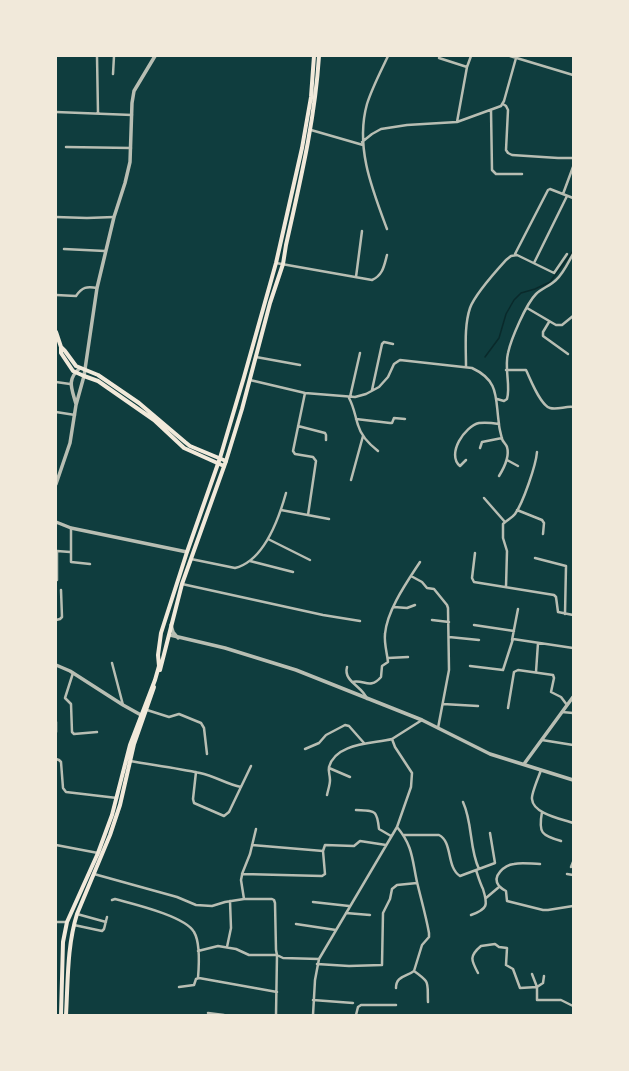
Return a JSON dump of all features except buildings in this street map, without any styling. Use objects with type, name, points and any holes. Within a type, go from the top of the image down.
[{"type":"main road","points":[[61,1015],[63,948],[67,922],[98,853],[110,821],[130,745],[159,666],[158,655],[162,631],[187,552],[219,463],[276,263],[306,127],[313,76],[314,56]]},
{"type":"main road","points":[[66,1015],[70,944],[73,925],[110,835],[120,805],[134,744],[158,677],[182,584],[226,461],[283,264],[311,130],[316,99],[319,56]]},
{"type":"main road","points":[[56,332],[62,353],[75,372],[98,381],[154,420],[184,448],[224,466]]},
{"type":"main road","points":[[61,347],[76,366],[98,375],[139,403],[190,446],[226,461]]},
{"type":"main road","points":[[162,631],[168,630],[169,636]]},
{"type":"main road","points":[[161,637],[164,640],[169,636]]},
{"type":"street","points":[[97,56],[98,113]]},
{"type":"street","points":[[113,74],[114,56]]},
{"type":"street","points":[[56,484],[67,454],[76,405],[84,376],[82,369],[96,288],[114,218],[125,183],[131,148],[134,91],[156,56]]},
{"type":"street","points":[[387,229],[372,188],[366,165],[363,144],[367,104],[388,56]]},
{"type":"street","points":[[458,122],[467,67],[471,56]]},
{"type":"street","points":[[510,56],[573,75]]},
{"type":"street","points":[[439,58],[467,67]]},
{"type":"street","points":[[363,144],[377,131],[391,127],[458,122],[503,104],[516,58]]},
{"type":"street","points":[[503,104],[508,110],[506,150],[508,153],[512,155],[573,158]]},
{"type":"street","points":[[491,110],[493,172],[496,174],[522,174]]},
{"type":"street","points":[[56,112],[132,115]]},
{"type":"street","points":[[311,130],[363,144]]},
{"type":"street","points":[[66,147],[131,148]]},
{"type":"street","points":[[563,194],[573,167]]},
{"type":"street","points":[[466,367],[466,324],[470,308],[475,298],[506,260],[515,254],[548,190],[550,189],[573,198]]},
{"type":"street","points":[[534,263],[567,196]]},
{"type":"street","points":[[56,217],[114,218]]},
{"type":"street","points":[[356,277],[362,231]]},
{"type":"street","points":[[64,249],[105,252]]},
{"type":"street","points":[[515,254],[554,273],[567,254]]},
{"type":"street","points":[[497,399],[504,401],[508,397],[506,370],[507,357],[510,345],[527,308],[535,295],[556,280],[573,254]]},
{"type":"street","points":[[276,263],[356,277],[365,280],[372,280],[382,273],[387,256]]},
{"type":"street","points":[[56,295],[76,296],[87,286],[96,288]]},
{"type":"street","points":[[527,308],[549,322],[559,326],[565,324],[573,316]]},
{"type":"street","points":[[549,322],[543,332],[543,336],[568,354]]},
{"type":"street","points":[[372,391],[382,344],[384,342],[393,344]]},
{"type":"street","points":[[360,353],[349,398],[354,407],[359,429],[370,445],[378,451]]},
{"type":"street","points":[[256,357],[300,365]]},
{"type":"street","points":[[249,380],[305,393],[349,398],[360,396],[372,391],[384,381],[394,364],[400,360],[472,368],[483,374],[492,386],[497,399],[499,424],[502,438],[507,448],[507,460],[499,476]]},
{"type":"street","points":[[76,405],[70,384],[75,372],[82,369]]},
{"type":"street","points":[[506,370],[526,370],[540,396],[548,407],[573,407]]},
{"type":"street","points":[[56,382],[70,384]]},
{"type":"street","points":[[305,393],[293,453],[313,457],[316,461],[308,515]]},
{"type":"street","points":[[56,412],[75,415]]},
{"type":"street","points":[[356,419],[390,423],[392,423],[394,418],[405,419]]},
{"type":"street","points":[[466,460],[460,466],[457,461],[456,447],[460,439],[471,428],[479,423],[499,424]]},
{"type":"street","points":[[298,426],[325,433],[326,440]]},
{"type":"street","points":[[350,480],[363,436]]},
{"type":"street","points":[[480,448],[482,442],[502,438]]},
{"type":"street","points":[[506,588],[507,551],[503,538],[504,522],[512,517],[517,510],[536,462],[537,452]]},
{"type":"street","points":[[507,460],[518,466]]},
{"type":"street","points":[[190,559],[235,568],[240,567],[250,561],[268,539],[275,526],[286,493]]},
{"type":"street","points":[[484,498],[504,522]]},
{"type":"street","points":[[281,510],[329,519]]},
{"type":"street","points":[[517,510],[542,520],[544,523],[544,534]]},
{"type":"street","points":[[56,522],[71,528],[187,552]]},
{"type":"street","points":[[71,528],[71,562],[90,564]]},
{"type":"street","points":[[268,539],[310,560]]},
{"type":"street","points":[[57,580],[57,551],[70,552]]},
{"type":"street","points":[[475,553],[472,578],[473,581],[554,596],[556,597],[557,610],[565,614],[573,615]]},
{"type":"street","points":[[535,558],[566,566],[565,614]]},
{"type":"street","points":[[250,561],[293,572]]},
{"type":"street","points":[[352,682],[356,681],[368,684],[375,683],[382,677],[383,665],[387,663],[388,658],[385,645],[385,632],[394,607],[420,562]]},
{"type":"street","points":[[411,576],[422,582],[427,588],[434,589],[447,605],[449,622],[449,670],[438,728]]},
{"type":"street","points":[[182,584],[360,621]]},
{"type":"street","points":[[56,620],[60,619],[62,616],[61,590]]},
{"type":"street","points":[[394,607],[407,608],[415,605]]},
{"type":"street","points":[[470,666],[503,670],[512,640],[518,609]]},
{"type":"street","points":[[432,620],[449,622]]},
{"type":"street","points":[[171,625],[173,632],[178,638]]},
{"type":"street","points":[[474,625],[514,631]]},
{"type":"street","points":[[169,636],[225,648],[296,670],[422,720],[479,749],[506,760],[541,769],[573,780]]},
{"type":"street","points":[[449,637],[480,640]]},
{"type":"street","points":[[512,640],[573,648]]},
{"type":"street","points":[[536,672],[538,643]]},
{"type":"street","points":[[388,658],[408,657]]},
{"type":"street","points":[[112,663],[123,705]]},
{"type":"street","points":[[56,665],[73,673],[141,715]]},
{"type":"street","points":[[347,668],[346,676],[363,691],[368,699]]},
{"type":"street","points":[[508,708],[515,671],[518,670],[553,675],[554,678],[551,692],[561,697],[567,705]]},
{"type":"street","points":[[73,673],[65,698],[71,704],[72,732],[74,734],[97,732]]},
{"type":"street","points":[[524,764],[573,697]]},
{"type":"street","points":[[443,704],[478,706]]},
{"type":"street","points":[[147,710],[169,717],[179,714],[201,723],[204,728],[207,754]]},
{"type":"street","points":[[562,712],[573,713]]},
{"type":"street","points":[[327,795],[330,781],[329,768],[339,754],[352,746],[364,743],[382,742],[392,738],[422,720]]},
{"type":"street","points":[[56,722],[56,732]]},
{"type":"street","points":[[305,749],[319,744],[326,735],[345,726],[349,726],[364,743]]},
{"type":"street","points":[[313,1015],[317,964],[319,959],[397,827],[411,787],[412,776],[410,768],[394,747],[392,738]]},
{"type":"street","points":[[542,740],[573,745]]},
{"type":"street","points":[[56,759],[61,762],[63,788],[66,792],[117,798]]},
{"type":"street","points":[[130,761],[196,772],[212,776],[228,784],[241,787]]},
{"type":"street","points":[[196,772],[193,799],[194,803],[222,816],[229,812],[251,766]]},
{"type":"street","points":[[329,768],[350,777]]},
{"type":"street","points":[[541,769],[532,798],[534,805],[542,812],[573,823]]},
{"type":"street","points":[[463,802],[468,817],[477,870],[487,903],[477,913],[471,915]]},
{"type":"street","points":[[356,810],[371,811],[376,814],[379,829],[391,836]]},
{"type":"street","points":[[542,812],[540,825],[544,834],[561,841]]},
{"type":"street","points":[[396,988],[396,984],[400,978],[414,971],[422,945],[427,940],[429,933],[411,850],[397,827]]},
{"type":"street","points":[[244,899],[240,880],[248,862],[256,829]]},
{"type":"street","points":[[403,835],[439,835],[446,841],[450,859],[457,874],[462,876],[495,862],[490,832]]},
{"type":"street","points":[[242,875],[322,876],[325,874],[324,846],[354,846],[360,841],[386,845]]},
{"type":"street","points":[[56,845],[98,853]]},
{"type":"street","points":[[252,845],[323,851]]},
{"type":"street","points":[[571,867],[573,862]]},
{"type":"street","points":[[540,864],[515,864],[506,867],[501,871],[496,878],[499,887],[506,891],[506,899],[509,902],[548,910],[573,906]]},
{"type":"street","points":[[93,874],[177,897],[192,904],[212,906],[244,899],[274,900],[277,955],[276,1015]]},
{"type":"street","points":[[567,874],[573,875]]},
{"type":"street","points":[[317,964],[349,966],[382,965],[383,913],[390,899],[392,890],[397,885],[417,883]]},
{"type":"street","points":[[486,898],[499,887]]},
{"type":"street","points":[[112,900],[115,899],[143,906],[186,923],[191,927],[196,935],[199,962],[198,978],[194,985],[179,987]]},
{"type":"street","points":[[227,947],[231,928],[230,901]]},
{"type":"street","points":[[313,902],[350,906]]},
{"type":"street","points":[[346,913],[370,915]]},
{"type":"street","points":[[77,914],[106,922]]},
{"type":"street","points":[[73,925],[102,931],[104,929],[107,917]]},
{"type":"street","points":[[56,922],[67,922]]},
{"type":"street","points":[[296,924],[336,930]]},
{"type":"street","points":[[478,973],[472,956],[481,946],[495,944],[500,947],[507,948],[506,965],[514,969],[520,988],[537,987],[543,983],[544,976]]},
{"type":"street","points":[[198,951],[215,947],[227,947],[249,955],[277,955],[283,958],[319,959]]},
{"type":"street","points":[[414,971],[427,982],[428,1002]]},
{"type":"street","points":[[532,974],[537,987],[538,1000],[561,1000],[573,1006]]},
{"type":"street","points":[[198,978],[277,992]]},
{"type":"street","points":[[314,1000],[352,1003]]},
{"type":"street","points":[[356,1015],[358,1007],[361,1005],[396,1005]]},
{"type":"street","points":[[208,1013],[224,1015]]},
{"type":"waterway","points":[[485,357],[499,338],[506,314],[514,300],[521,293],[535,289],[550,282],[573,251]]}]
